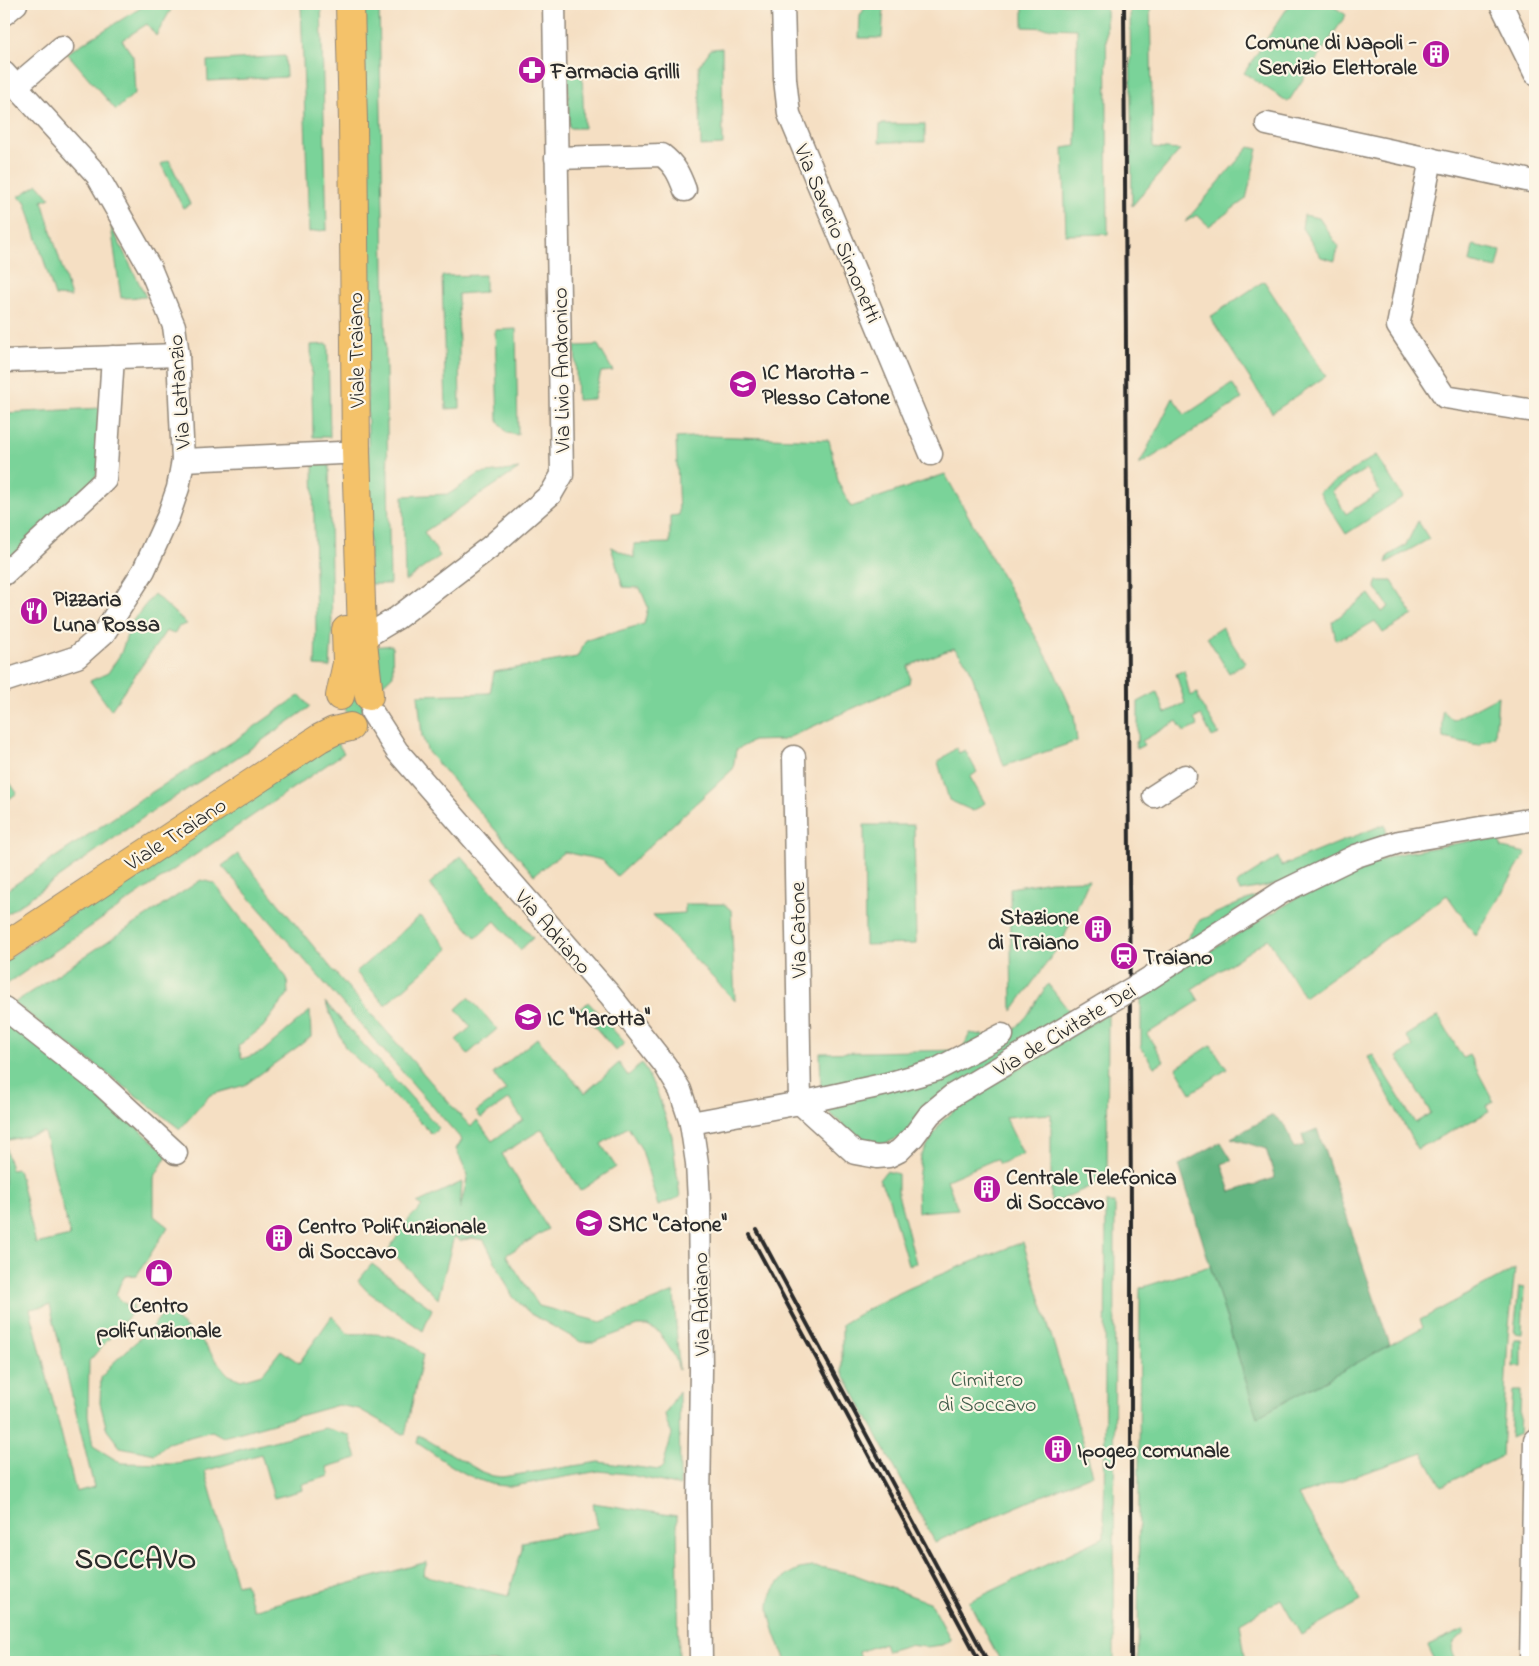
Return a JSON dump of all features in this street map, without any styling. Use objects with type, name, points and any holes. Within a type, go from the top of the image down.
[{"type":"main road","name":"Viale Traiano","points":[[4,947],[320,738],[362,716],[362,639],[349,452],[332,4]]},
{"type":"main road","name":"Viale Traiano","points":[[4,926],[306,729],[324,715],[338,698],[346,663],[353,122],[350,4]]},
{"type":"main road","points":[[338,698],[352,689],[364,692],[362,716]]},
{"type":"street","points":[[4,14],[16,4]]},
{"type":"street","name":"Via Livio Andronico","points":[[362,639],[397,618],[490,547],[551,494],[562,475],[554,4]]},
{"type":"street","name":"Via Saverio Simonetti","points":[[783,4],[789,114],[931,454]]},
{"type":"street","points":[[1501,4],[1535,73]]},
{"type":"street","points":[[10,80],[62,47]]},
{"type":"street","name":"Via Lattanzio","points":[[4,680],[77,657],[104,633],[144,570],[168,517],[178,488],[183,460],[178,355],[174,326],[150,268],[97,175],[10,80]]},
{"type":"street","points":[[1268,124],[1535,182]]},
{"type":"street","points":[[556,158],[662,154],[672,162],[685,190]]},
{"type":"street","points":[[1431,160],[1398,326],[1445,397],[1535,411]]},
{"type":"street","points":[[4,361],[178,355]]},
{"type":"street","points":[[4,574],[105,480],[113,357]]},
{"type":"street","points":[[183,460],[349,452]]},
{"type":"street","name":"Via Adriano","points":[[362,716],[397,751],[610,995],[665,1065],[680,1090],[691,1123],[697,1163],[699,1201],[701,1370],[699,1503],[700,1662]]},
{"type":"street","name":"Via Catone","points":[[794,757],[800,1103]]},
{"type":"street","points":[[1154,796],[1185,776]]},
{"type":"street","name":"Via de Civitate Dei","points":[[800,1103],[856,1153],[877,1157],[889,1156],[899,1151],[913,1137],[930,1114],[953,1095],[1145,981],[1282,892],[1356,856],[1399,842],[1535,819]]},
{"type":"street","points":[[4,1008],[102,1084],[176,1153]]},
{"type":"street","points":[[691,1123],[800,1103],[887,1084],[936,1070],[1002,1035]]},
{"type":"street","points":[[1531,1662],[1535,1440]]},
{"type":"green space","points":[[147,4],[174,4],[156,36],[147,24],[122,40],[133,56],[135,93],[116,110],[67,53]]},
{"type":"green space","points":[[301,4],[321,4],[327,230],[309,232]]},
{"type":"green space","points":[[362,4],[379,4],[390,584],[370,584]]},
{"type":"green space","points":[[867,4],[884,4],[882,38],[859,38],[860,16]]},
{"type":"green space","points":[[1023,4],[1106,4],[1108,234],[1066,235],[1063,148],[1076,146],[1077,29],[1023,27]]},
{"type":"green space","points":[[1130,4],[1150,4],[1153,148],[1180,150],[1132,206]]},
{"type":"green space","points":[[1290,4],[1330,4],[1346,15],[1288,102],[1244,73]]},
{"type":"green space","points":[[722,48],[723,145],[701,146],[699,66],[711,49]]},
{"type":"green space","points":[[285,56],[286,77],[208,81],[207,61]]},
{"type":"green space","points":[[568,70],[582,70],[584,128],[569,128]]},
{"type":"green space","points":[[880,124],[925,124],[925,142],[879,142]]},
{"type":"green space","points":[[1249,147],[1258,149],[1246,199],[1209,226],[1197,215],[1185,222]]},
{"type":"green space","points":[[169,160],[190,204],[183,208],[161,164]]},
{"type":"green space","points":[[38,184],[50,198],[42,201],[71,297],[55,296],[25,201],[18,197]]},
{"type":"green space","points":[[1304,215],[1319,218],[1338,246],[1335,261],[1321,257],[1302,228]]},
{"type":"green space","points":[[111,226],[146,297],[121,298]]},
{"type":"green space","points":[[1473,245],[1501,251],[1497,268],[1470,262]]},
{"type":"green space","points":[[485,275],[485,292],[458,294],[460,408],[446,409],[442,276]]},
{"type":"green space","points":[[1264,281],[1326,376],[1272,413],[1210,317]]},
{"type":"green space","points":[[516,329],[518,435],[507,433],[498,421],[495,330]]},
{"type":"green space","points":[[328,344],[330,437],[313,437],[311,345]]},
{"type":"green space","points":[[598,345],[613,371],[601,372],[594,399],[577,400],[575,346]]},
{"type":"green space","points":[[1232,384],[1242,399],[1139,465],[1173,398],[1185,415]]},
{"type":"green space","points":[[101,408],[100,468],[89,488],[4,563],[4,413]]},
{"type":"green space","points":[[707,436],[829,440],[839,484],[851,507],[945,474],[1051,664],[1074,715],[1077,741],[1004,766],[968,664],[954,648],[908,666],[909,683],[783,740],[753,741],[736,750],[733,769],[617,876],[602,860],[564,852],[534,875],[428,752],[422,736],[418,695],[490,693],[494,672],[577,657],[586,640],[644,624],[648,607],[640,588],[623,587],[611,547],[634,558],[634,544],[670,543],[670,516],[679,515],[676,438]]},
{"type":"green space","points":[[1376,455],[1403,497],[1346,534],[1319,492]],"holes":[[[1366,469],[1380,492],[1346,514],[1332,491]]]},
{"type":"green space","points":[[329,463],[332,631],[330,667],[315,666],[313,464]]},
{"type":"green space","points":[[519,469],[424,532],[440,556],[405,581],[403,496],[449,494],[479,474]]},
{"type":"green space","points":[[1418,521],[1429,539],[1386,563],[1388,556],[1406,545]]},
{"type":"green space","points":[[1377,581],[1392,581],[1413,615],[1383,633],[1375,621],[1358,631],[1336,640],[1332,622],[1369,594],[1382,612],[1389,607],[1376,588]]},
{"type":"green space","points":[[154,594],[187,624],[178,627],[174,634],[166,631],[111,710],[90,681],[108,673],[121,653],[131,623]]},
{"type":"green space","points":[[1222,627],[1245,663],[1229,673],[1207,637]]},
{"type":"green space","points":[[392,645],[393,675],[377,690],[373,647]]},
{"type":"green space","points":[[1184,670],[1190,696],[1198,693],[1199,701],[1219,734],[1212,737],[1201,715],[1194,719],[1198,726],[1184,732],[1177,721],[1142,741],[1144,745],[1136,749],[1136,742],[1138,741],[1138,702],[1157,692],[1165,713],[1185,703],[1176,674]]},
{"type":"green space","points":[[300,695],[310,707],[244,753],[151,812],[4,916],[4,892],[141,799],[237,739]]},
{"type":"green space","points":[[1498,696],[1495,736],[1478,745],[1443,738],[1442,710],[1453,720]]},
{"type":"green space","points":[[354,698],[362,703],[363,707],[358,715],[354,716],[346,711],[345,707],[350,699]]},
{"type":"green space","points":[[334,738],[344,753],[4,986],[4,961]]},
{"type":"green space","points":[[956,748],[959,753],[965,750],[977,772],[970,777],[985,803],[973,811],[949,800],[938,762]]},
{"type":"green space","points":[[4,774],[17,793],[4,803]]},
{"type":"green space","points":[[1385,824],[1388,841],[1296,881],[1240,891],[1236,884],[1278,857],[1281,866]]},
{"type":"green space","points":[[864,825],[914,825],[916,944],[865,945]]},
{"type":"green space","points":[[1498,836],[1502,848],[1526,853],[1476,936],[1447,895],[1304,997],[1268,939],[1192,989],[1199,1001],[1147,1034],[1164,1061],[1154,1067],[1141,1047],[1141,993],[1315,887],[1348,871],[1398,854]]},
{"type":"green space","points":[[238,854],[332,969],[458,1113],[471,1127],[477,1120],[492,1141],[523,1120],[509,1099],[481,1118],[476,1112],[506,1090],[493,1074],[537,1038],[585,1093],[619,1063],[628,1076],[642,1063],[657,1092],[672,1136],[680,1197],[658,1206],[642,1150],[628,1127],[601,1144],[616,1167],[580,1191],[542,1129],[502,1154],[548,1229],[506,1255],[539,1306],[601,1322],[674,1292],[679,1370],[675,1357],[659,1332],[647,1326],[637,1326],[594,1342],[581,1342],[531,1314],[513,1297],[484,1240],[472,1238],[460,1241],[454,1236],[438,1299],[389,1249],[409,1219],[422,1206],[417,1203],[462,1182],[460,1209],[468,1175],[456,1149],[462,1140],[222,866]]},
{"type":"green space","points":[[461,856],[533,938],[520,950],[495,921],[476,938],[429,884]]},
{"type":"green space","points":[[201,880],[214,883],[287,978],[288,994],[263,1027],[238,1046],[242,1059],[262,1052],[310,1011],[311,1037],[245,1085],[210,1095],[180,1129],[14,1003]]},
{"type":"green space","points":[[1089,880],[1062,942],[1012,1011],[1010,888],[1050,881]]},
{"type":"green space","points":[[1254,897],[1263,900],[1178,951],[1200,920]]},
{"type":"green space","points":[[685,904],[724,904],[731,910],[735,1001],[653,915],[685,913]]},
{"type":"green space","points":[[420,916],[449,949],[385,1005],[356,972]]},
{"type":"green space","points":[[1048,984],[1073,1016],[898,1138],[877,1147],[855,1136],[823,1107],[1005,1040],[1027,1016]]},
{"type":"green space","points":[[469,997],[497,1029],[468,1054],[456,1040],[471,1027],[456,1009]]},
{"type":"green space","points":[[325,1002],[439,1128],[432,1134],[345,1047]]},
{"type":"green space","points":[[588,1002],[625,1043],[616,1051],[580,1010]]},
{"type":"green space","points":[[1108,1013],[1107,1179],[1051,1204],[1051,1114],[1005,1117],[1023,1154],[999,1164],[996,1159],[947,1180],[958,1209],[918,1212],[917,1188],[921,1156],[941,1122],[963,1103]]},
{"type":"green space","points":[[4,1015],[168,1154],[154,1178],[154,1216],[168,1227],[137,1275],[125,1276],[120,1284],[116,1295],[125,1304],[134,1305],[132,1313],[89,1361],[88,1415],[93,1446],[121,1463],[171,1464],[219,1455],[324,1428],[349,1435],[357,1458],[327,1467],[330,1476],[302,1484],[303,1490],[274,1498],[261,1454],[205,1471],[237,1585],[245,1583],[253,1610],[427,1562],[423,1575],[508,1596],[522,1549],[522,1542],[598,1528],[593,1503],[677,1516],[679,1662],[4,1662]],"holes":[[[44,1132],[70,1236],[36,1244],[18,1169],[11,1170],[4,1141]],[[50,1305],[94,1487],[76,1492],[30,1309]]]},
{"type":"green space","points":[[1438,1016],[1463,1058],[1469,1055],[1494,1102],[1486,1106],[1489,1112],[1417,1149],[1368,1057],[1373,1055],[1415,1123],[1431,1113],[1397,1057],[1413,1047],[1406,1036]]},
{"type":"green space","points":[[970,1033],[989,1036],[954,1056],[821,1092],[820,1053],[962,1050]]},
{"type":"green space","points":[[1211,1045],[1227,1069],[1191,1093],[1176,1068]]},
{"type":"green space","points":[[1273,1115],[1286,1126],[1294,1148],[1305,1145],[1302,1135],[1317,1129],[1390,1345],[1257,1417],[1179,1165],[1221,1142],[1232,1160],[1222,1164],[1231,1192],[1275,1178],[1266,1149],[1231,1138]]},
{"type":"green space","points":[[886,1171],[898,1174],[898,1194],[916,1263],[908,1265],[888,1196],[879,1180]]},
{"type":"green space","points":[[1106,1203],[1115,1203],[1114,1662],[1001,1662],[969,1602],[1104,1537]]},
{"type":"green space","name":"Cimitero di Soccavo","points":[[1023,1242],[1093,1474],[935,1542],[842,1371],[842,1324],[863,1311],[908,1289]]},
{"type":"green space","points":[[372,1264],[432,1309],[423,1331],[367,1291],[358,1281]]},
{"type":"green space","points":[[1210,1266],[1257,1417],[1423,1327],[1420,1320],[1515,1269],[1508,1336],[1502,1456],[1441,1486],[1423,1453],[1298,1495],[1361,1601],[1301,1635],[1281,1599],[1240,1623],[1246,1662],[1138,1662],[1140,1288]]},
{"type":"green space","points":[[1519,1287],[1524,1288],[1522,1334],[1514,1333]]},
{"type":"green space","points":[[165,1311],[201,1340],[229,1375],[241,1380],[262,1374],[281,1350],[299,1363],[332,1316],[348,1334],[379,1334],[407,1342],[423,1355],[405,1435],[359,1409],[338,1405],[223,1437],[212,1431],[168,1443],[155,1454],[120,1447],[107,1430],[100,1403],[101,1378],[111,1365],[150,1329]]},
{"type":"green space","points":[[1514,1339],[1522,1339],[1522,1367],[1513,1367]]},
{"type":"green space","points":[[679,1391],[680,1486],[626,1474],[599,1471],[514,1486],[500,1486],[487,1483],[463,1472],[417,1443],[419,1435],[482,1472],[493,1476],[502,1477],[599,1462],[659,1470],[663,1466],[672,1434],[665,1414]]},
{"type":"green space","points":[[1513,1391],[1521,1391],[1519,1434],[1510,1438]]},
{"type":"green space","points":[[812,1567],[853,1574],[931,1603],[951,1640],[942,1645],[926,1647],[908,1645],[887,1651],[884,1643],[859,1652],[861,1660],[854,1662],[787,1662],[778,1643],[769,1611],[771,1595],[778,1584],[792,1572]]},
{"type":"green space","points":[[1463,1630],[1465,1634],[1458,1638],[1452,1646],[1455,1658],[1446,1662],[1436,1662],[1428,1646]]},
{"type":"railway","points":[[1124,4],[1131,1208],[1131,1662]]},
{"type":"railway","points":[[757,1230],[988,1662]]},
{"type":"railway","points":[[750,1235],[980,1662]]},
{"type":"place","name":"Comune di Napoli - Servizio Elettorale","points":[[1436,54]]},
{"type":"place","name":"Farmacia Grilli","points":[[532,70]]},
{"type":"place","name":"IC Marotta - Plesso Catone","points":[[743,384]]},
{"type":"place","name":"Pizzaria Luna Rossa","points":[[34,611]]},
{"type":"place","name":"Stazione di Traiano","points":[[1098,929]]},
{"type":"place","name":"Traiano","points":[[1124,956]]},
{"type":"place","name":"IC \"Marotta\"","points":[[528,1017]]},
{"type":"place","name":"Centrale Telefonica di Soccavo","points":[[987,1189]]},
{"type":"place","name":"SMC \"Catone\"","points":[[589,1223]]},
{"type":"place","name":"Centro Polifunzionale di Soccavo","points":[[279,1238]]},
{"type":"place","name":"Centro polifunzionale","points":[[159,1273]]},
{"type":"place","name":"Ipogeo comunale","points":[[1058,1449]]},
{"type":"district","name":"SOCCAVO","points":[[136,1558]]}]
